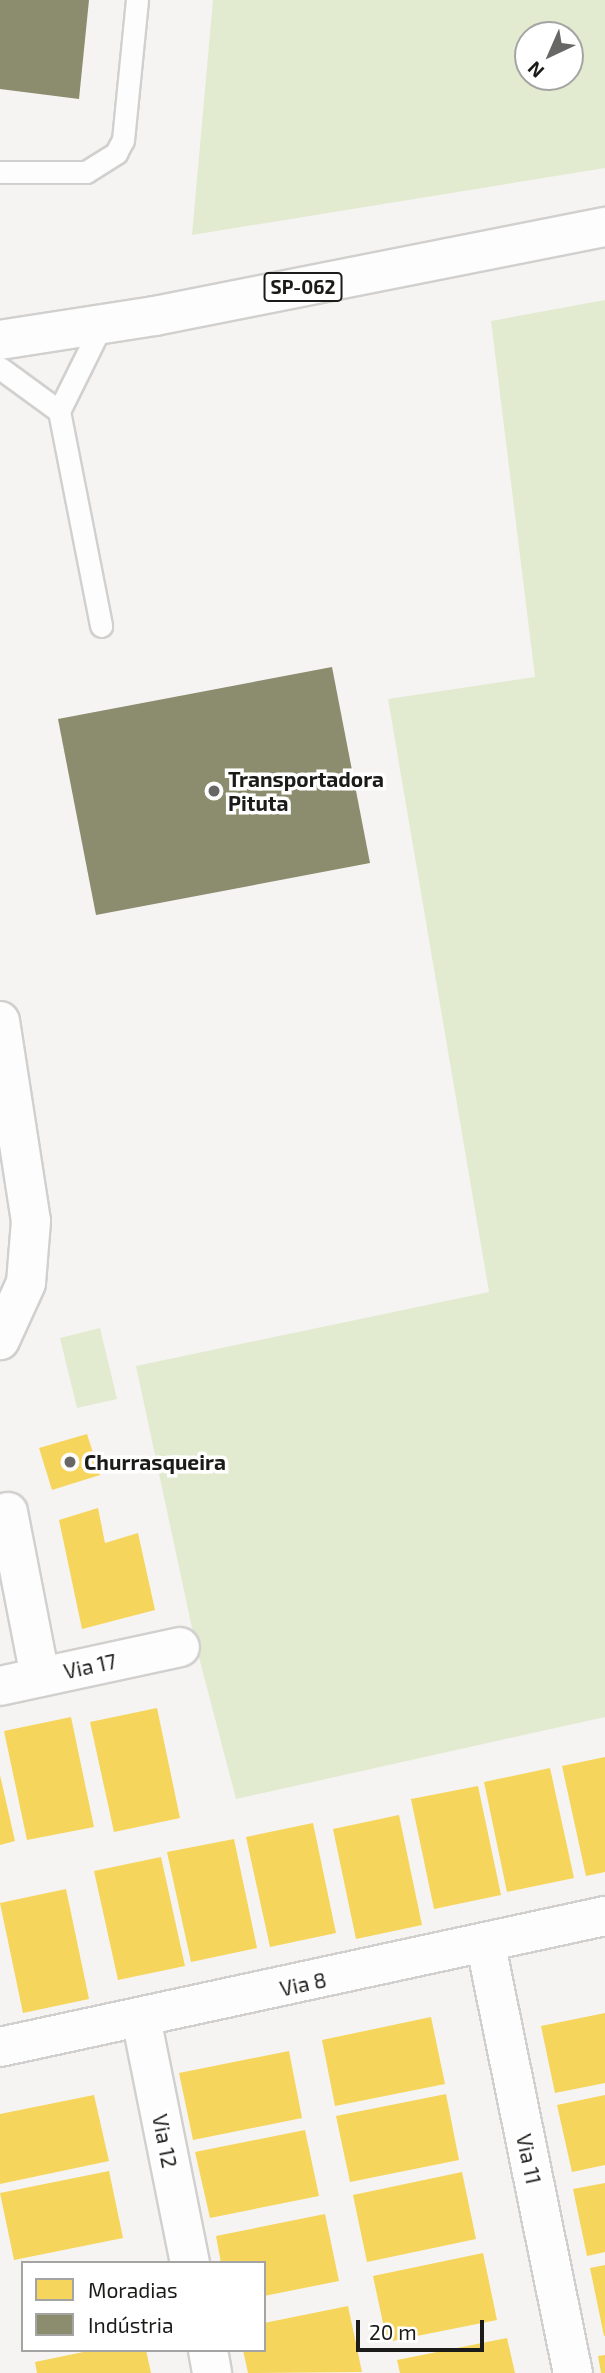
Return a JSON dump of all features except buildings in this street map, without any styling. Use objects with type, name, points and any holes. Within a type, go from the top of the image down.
[{"type":"street","name":"SP-062","points":[[0,340],[102,324],[605,227]]},
{"type":"street","points":[[0,1021],[31,1221],[26,1283],[0,1340]]},
{"type":"street","points":[[8,1512],[40,1677]]},
{"type":"street","name":"Via 17","points":[[0,1686],[180,1647]]},
{"type":"street","name":"Via 8","points":[[0,2047],[485,1946],[605,1916]]},
{"type":"street","name":"Via 11","points":[[485,1946],[573,2373]]},
{"type":"street","name":"Via 12","points":[[141,2018],[190,2261]]},
{"type":"street","points":[[208,2352],[212,2373]]},
{"type":"lane","points":[[0,173],[86,172],[116,153],[123,140],[137,0]]},
{"type":"lane","points":[[101,626],[59,411],[102,324]]},
{"type":"lane","points":[[0,368],[59,411]]},
{"type":"green space","points":[[213,0],[605,0],[605,168],[192,235]]},
{"type":"green space","points":[[605,300],[605,1717],[236,1799],[195,1642],[136,1366],[489,1292],[388,699],[535,677],[491,321]]},
{"type":"green space","points":[[100,1328],[117,1399],[77,1408],[60,1338]]},
{"type":"place","name":"Transportadora Pituta","points":[[214,791]]},
{"type":"place","name":"Churrasqueira","points":[[70,1462]]}]
